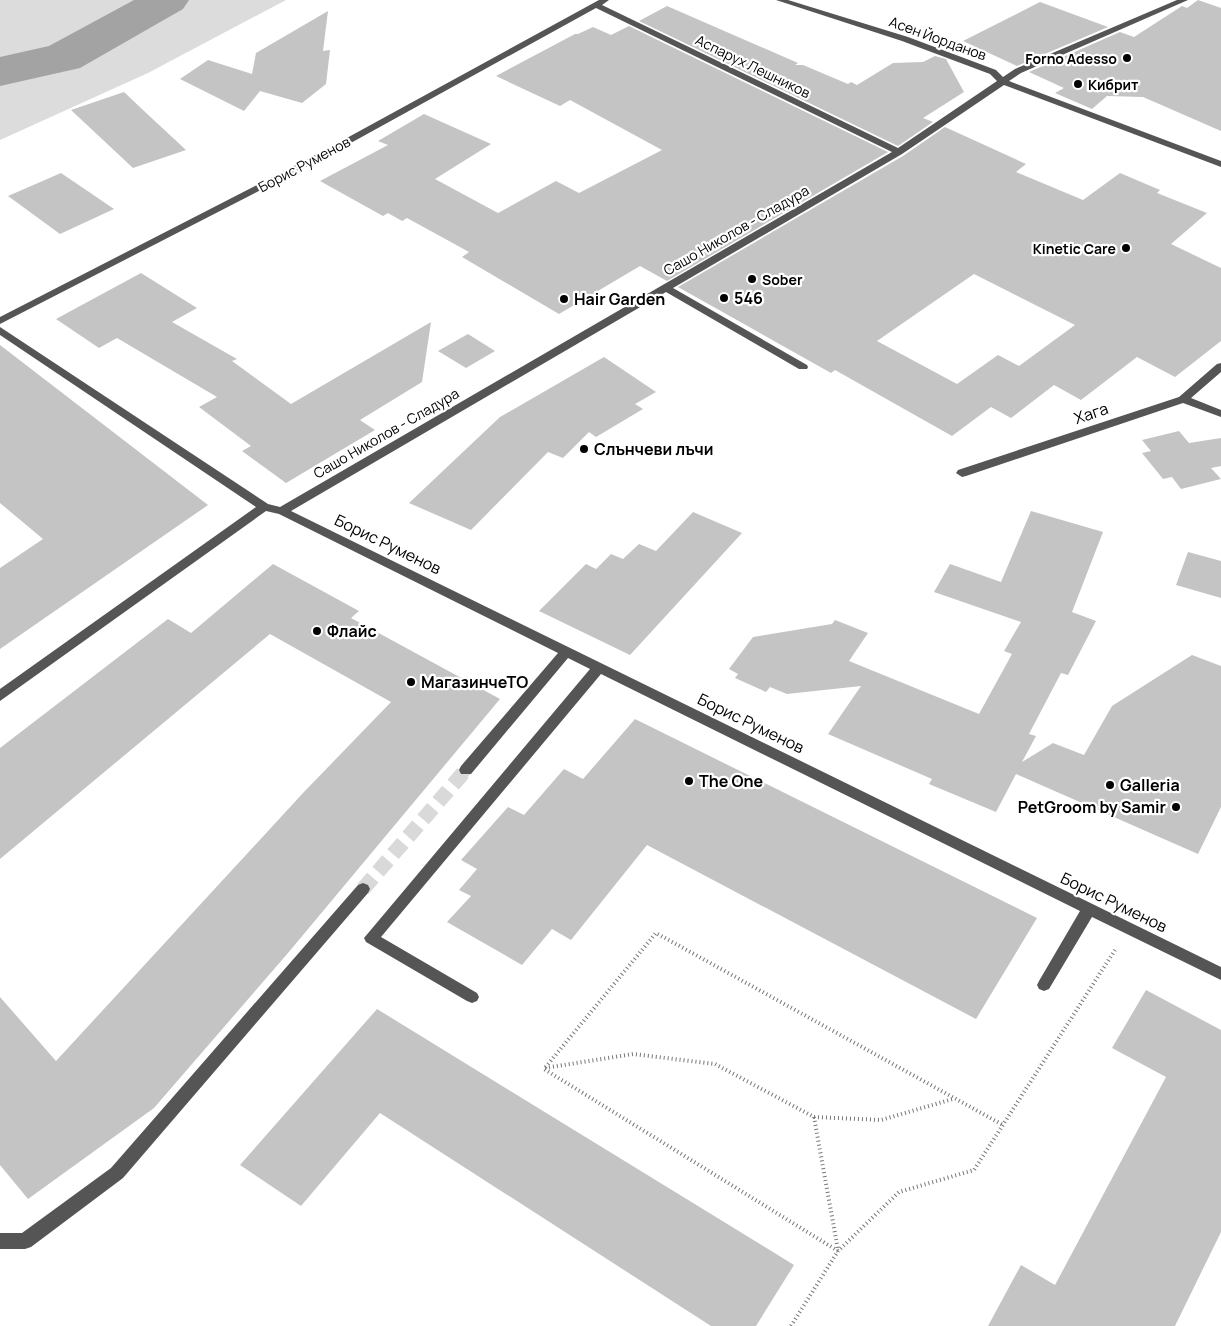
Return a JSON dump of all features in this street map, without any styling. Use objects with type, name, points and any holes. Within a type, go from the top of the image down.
[{"type":"street","name":"Асен Йорданов","points":[[780,0],[914,43],[993,72],[1002,81],[1221,164]]},
{"type":"street","name":"Сашо Николов - Сладура","points":[[282,511],[899,152],[1002,81],[1018,72],[1184,0]]},
{"type":"street","name":"Аспарух Лешников","points":[[600,2],[899,152]]},
{"type":"street","name":"Борис Руменов","points":[[0,321],[326,153],[600,2]]},
{"type":"street","points":[[666,288],[803,367]]},
{"type":"street","name":"Борис Руменов","points":[[0,330],[264,507],[282,511],[1221,974]]},
{"type":"street","name":"Хага","points":[[962,473],[1183,399],[1221,366]]},
{"type":"street","points":[[1183,399],[1221,414]]},
{"type":"street","points":[[0,696],[264,507]]},
{"type":"street","points":[[466,770],[567,651]]},
{"type":"street","points":[[472,997],[371,938],[599,667]]},
{"type":"street","points":[[0,1241],[25,1241],[117,1172],[363,889]]},
{"type":"street","points":[[1044,986],[1089,909]]},
{"type":"path","points":[[791,1326],[838,1251],[899,1192],[974,1170],[1129,929]]},
{"type":"path","points":[[544,1068],[656,933],[1002,1125]]},
{"type":"path","points":[[544,1068],[633,1054],[715,1064],[814,1117],[881,1120],[953,1098]]},
{"type":"path","points":[[544,1068],[838,1251]]},
{"type":"path","points":[[814,1117],[838,1251]]},
{"type":"shaded area","points":[[0,0],[286,0],[148,73],[0,140]]},
{"type":"building","points":[[1198,0],[1221,8],[1221,131],[1143,97],[1107,96],[1092,109],[1055,93],[1064,88],[1029,72],[1120,32],[1134,37],[1182,6],[1187,8]]},
{"type":"building","points":[[1040,2],[1108,27],[1017,66],[963,41]]},
{"type":"building","points":[[667,6],[798,63],[795,65],[803,65],[848,84],[851,82],[857,85],[893,63],[923,62],[935,56],[946,59],[964,92],[923,118],[933,122],[898,146],[639,21]]},
{"type":"building","points":[[328,11],[323,51],[330,50],[326,84],[302,103],[260,91],[244,111],[180,79],[208,60],[252,74],[256,53]]},
{"type":"building","points":[[629,26],[888,152],[667,281],[640,266],[559,314],[462,257],[469,252],[407,218],[402,221],[388,213],[383,216],[320,181],[388,145],[378,141],[424,114],[491,144],[435,179],[498,213],[556,181],[579,193],[662,150],[570,100],[560,106],[496,76],[575,34],[593,27],[611,35]]},
{"type":"building","points":[[124,92],[186,150],[133,168],[71,110]]},
{"type":"building","points":[[945,127],[1026,164],[1016,172],[1083,200],[1120,173],[1160,190],[1157,193],[1207,213],[1171,244],[1221,268],[1221,341],[1175,377],[1137,357],[1081,400],[1054,385],[1011,418],[991,407],[952,436],[835,370],[831,373],[678,287],[903,156]],"holes":[[[974,274],[1075,325],[1019,366],[998,355],[957,384],[877,341]]]},
{"type":"building","points":[[61,173],[114,209],[60,234],[8,196]]},
{"type":"building","points":[[141,273],[197,308],[172,322],[237,359],[232,361],[291,404],[431,322],[422,382],[360,420],[375,430],[286,483],[242,451],[251,446],[199,407],[217,397],[117,338],[99,348],[56,319]]},
{"type":"building","points":[[468,334],[495,351],[466,368],[438,351]]},
{"type":"building","points":[[0,345],[208,505],[0,649],[0,568],[43,539],[0,503]]},
{"type":"building","points":[[604,357],[656,392],[635,404],[643,409],[596,437],[589,432],[563,458],[548,452],[471,530],[409,503],[500,417]]},
{"type":"building","points":[[1179,431],[1189,443],[1221,438],[1221,466],[1211,468],[1221,479],[1181,489],[1172,477],[1163,479],[1142,453],[1151,451],[1142,440]]},
{"type":"building","points":[[1031,511],[1103,532],[1072,612],[1096,621],[1068,675],[1061,673],[1029,734],[1036,736],[1022,762],[1053,743],[1084,755],[1112,706],[1192,655],[1221,666],[1221,807],[1198,854],[1016,774],[996,812],[929,784],[932,779],[828,734],[861,686],[787,694],[770,687],[766,692],[735,678],[738,674],[729,669],[753,637],[832,624],[835,620],[868,633],[849,661],[979,714],[1012,654],[1004,651],[1021,622],[934,592],[950,564],[1001,582]]},
{"type":"building","points":[[693,512],[742,533],[630,655],[539,611],[586,564],[596,569],[611,554],[623,559],[639,544],[656,551]]},
{"type":"building","points":[[1188,552],[1221,561],[1221,598],[1176,585]]},
{"type":"building","points":[[273,564],[359,611],[351,618],[500,699],[288,953],[154,1108],[28,1199],[0,1165],[0,997],[56,1061],[303,793],[391,702],[270,634],[0,859],[0,748],[168,619],[191,633]]},
{"type":"building","points":[[635,719],[1037,918],[976,1019],[647,845],[571,940],[552,929],[522,965],[447,922],[471,896],[459,890],[477,869],[461,860],[508,807],[524,815],[564,769],[583,779]]},
{"type":"building","points":[[1146,990],[1221,1030],[1221,1232],[1175,1326],[988,1326],[1021,1265],[1055,1285],[1166,1077],[1112,1048]]},
{"type":"building","points":[[377,1009],[794,1265],[756,1326],[711,1326],[380,1113],[301,1206],[240,1165]]},
{"type":"waterway","points":[[0,72],[20,66],[63,58],[167,0]]},
{"type":"tunnel","points":[[363,889],[464,772]]},
{"type":"place","name":"Forno Adesso","points":[[1127,58]]},
{"type":"place","name":"Кибрит","points":[[1078,84]]},
{"type":"place","name":"Kinetic Care","points":[[1126,248]]},
{"type":"place","name":"Sober","points":[[752,279]]},
{"type":"place","name":"546","points":[[724,298]]},
{"type":"place","name":"Hair Garden","points":[[564,299]]},
{"type":"place","name":"Слънчеви лъчи","points":[[584,449]]},
{"type":"place","name":"Флайс","points":[[317,631]]},
{"type":"place","name":"МагазинчеТО","points":[[411,682]]},
{"type":"place","name":"The One","points":[[689,781]]},
{"type":"place","name":"Galleria","points":[[1110,785]]},
{"type":"place","name":"PetGroom by Samir","points":[[1176,807]]}]
